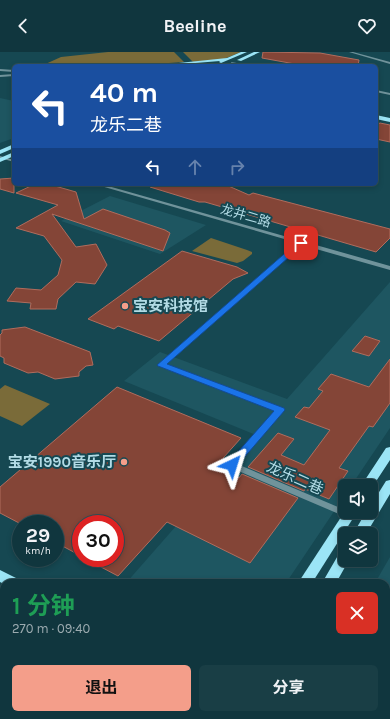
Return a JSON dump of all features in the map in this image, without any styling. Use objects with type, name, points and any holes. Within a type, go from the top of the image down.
[{"type":"main road","points":[[215,64],[245,52]]},
{"type":"main road","points":[[232,63],[258,52]]},
{"type":"main road","points":[[171,64],[227,60]]},
{"type":"main road","points":[[378,117],[390,120]]},
{"type":"main road","points":[[0,152],[12,147]]},
{"type":"main road","points":[[2,159],[12,155]]},
{"type":"main road","points":[[372,479],[390,451]]},
{"type":"main road","points":[[363,527],[390,484]]},
{"type":"main road","points":[[308,579],[347,519]]},
{"type":"main road","points":[[331,579],[338,567]]},
{"type":"street","points":[[350,52],[390,63]]},
{"type":"street","points":[[232,63],[237,64]]},
{"type":"street","points":[[0,70],[12,71]]},
{"type":"street","points":[[0,76],[12,75]]},
{"type":"street","points":[[378,91],[390,94]]},
{"type":"street","points":[[2,159],[12,161]]},
{"type":"street","name":"龙井二路","points":[[103,186],[390,268]]},
{"type":"street","name":"龙乐二巷","points":[[301,243],[161,365],[280,410],[232,465],[338,509]]},
{"type":"shaded area","points":[[108,52],[174,52],[184,62],[154,64],[45,64],[61,57]]},
{"type":"shaded area","points":[[183,52],[241,52],[224,59],[193,62]]},
{"type":"shaded area","points":[[0,98],[12,101],[12,139],[0,143]]},
{"type":"shaded area","points":[[110,196],[206,225],[160,254],[61,221]]},
{"type":"shaded area","points":[[211,238],[247,250],[252,252],[252,254],[243,261],[237,263],[192,251]]},
{"type":"shaded area","points":[[390,282],[390,428],[356,479],[338,479],[338,505],[289,579],[130,579],[256,435],[124,381],[160,352],[287,399]]},
{"type":"shaded area","points":[[5,385],[50,404],[22,426],[0,416],[0,389]]},
{"type":"shaded area","points":[[390,557],[390,579],[377,579]]},
{"type":"building","points":[[263,52],[320,53],[359,60],[358,64],[295,64],[262,58]]},
{"type":"building","points":[[378,124],[390,125],[390,142],[378,139]]},
{"type":"building","points":[[12,178],[14,193],[0,189],[0,179]]},
{"type":"building","points":[[31,186],[55,186],[76,192],[84,219],[103,209],[170,233],[163,251],[52,214],[76,247],[96,244],[107,265],[95,284],[76,282],[58,299],[56,309],[30,309],[31,303],[7,301],[16,288],[41,290],[58,275],[62,260],[44,236],[16,228],[58,205],[16,193]]},
{"type":"building","points":[[229,186],[249,195],[253,193],[390,229],[390,238],[376,252],[150,187]]},
{"type":"building","name":"宝安科技馆","points":[[182,251],[237,267],[248,273],[233,279],[159,341],[118,326],[114,329],[88,319]]},
{"type":"building","points":[[25,327],[90,352],[93,365],[86,366],[79,372],[79,376],[55,379],[38,372],[28,373],[4,363],[4,358],[0,356],[0,335],[2,330]]},
{"type":"building","points":[[365,336],[380,341],[369,356],[352,351]]},
{"type":"building","points":[[390,359],[390,403],[373,427],[369,426],[339,468],[348,471],[343,479],[338,479],[338,486],[329,499],[305,489],[304,491],[248,467],[278,433],[294,439],[281,455],[304,465],[330,430],[295,417],[304,407],[309,408],[323,391],[318,389],[331,374],[369,387]]},
{"type":"building","name":"宝安1990音乐厅","points":[[117,387],[241,438],[215,467],[239,478],[242,474],[298,498],[250,563],[167,522],[118,576],[101,567],[124,567],[124,515],[72,515],[72,551],[64,547],[64,515],[12,515],[12,519],[0,513],[0,487]]},
{"type":"place","name":"宝安科技馆","points":[[125,306]]},
{"type":"place","name":"宝安1990音乐厅","points":[[124,462]]},
{"type":"route","points":[[232,465],[280,410],[161,365],[301,243]]}]
